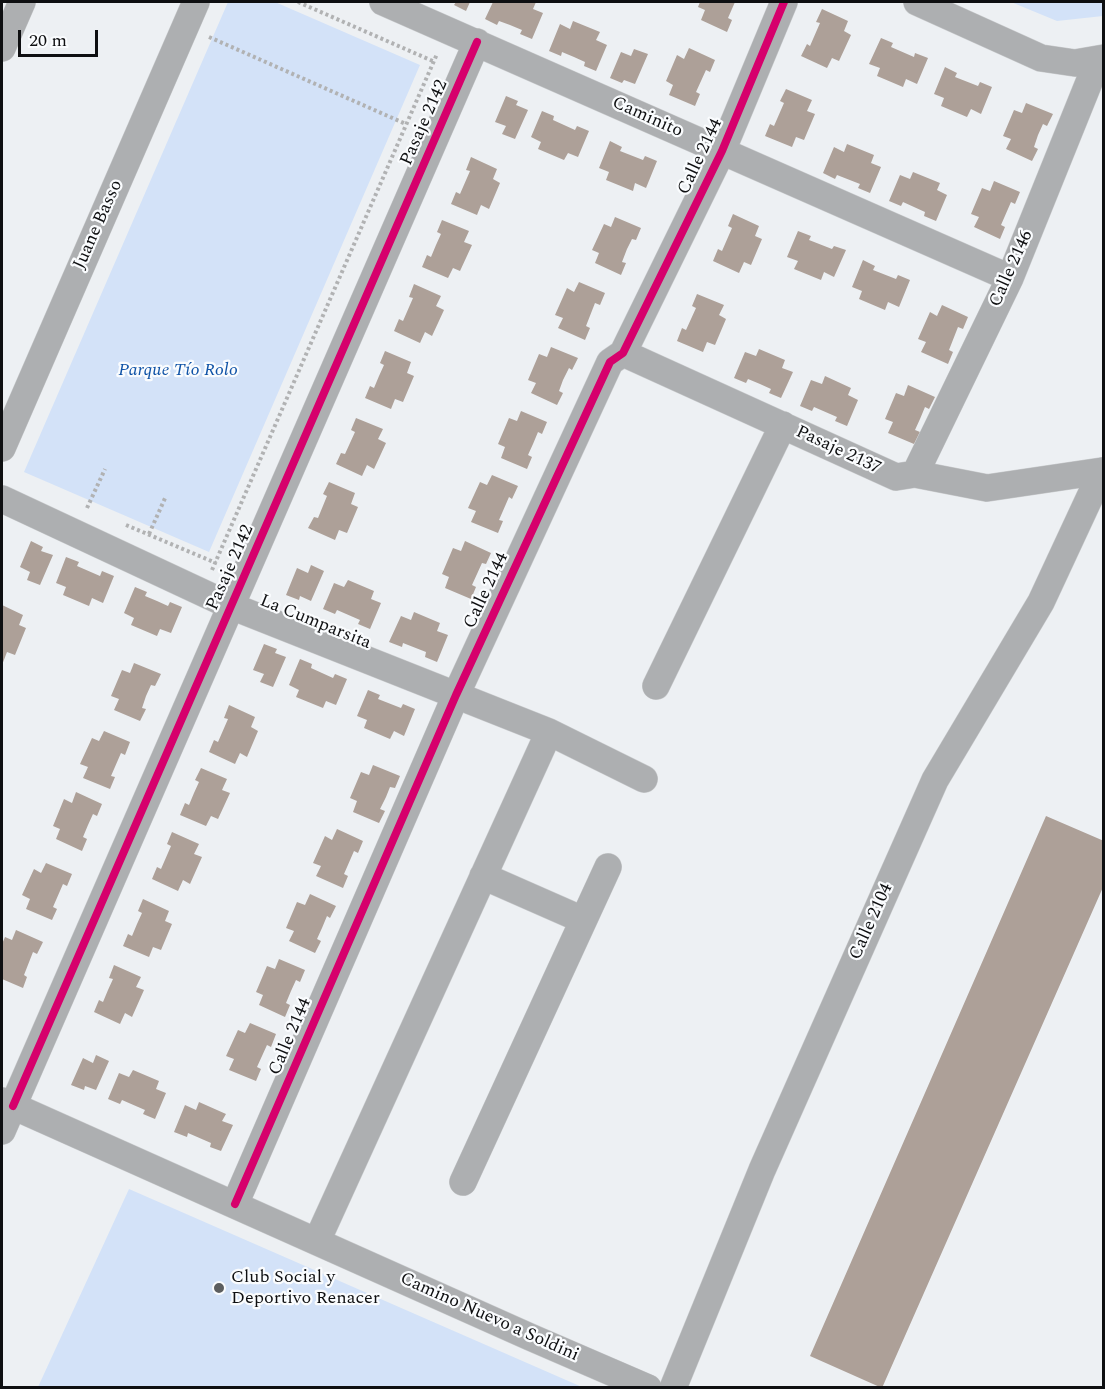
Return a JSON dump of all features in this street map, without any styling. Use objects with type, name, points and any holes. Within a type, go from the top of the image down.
[{"type":"street","points":[[2,48],[22,2]]},
{"type":"street","name":"Juane Basso","points":[[2,448],[196,2]]},
{"type":"street","name":"Caminito","points":[[383,2],[1010,278]]},
{"type":"street","name":"Calle 2144","points":[[235,1204],[456,696],[610,362],[623,353],[722,151],[784,2]]},
{"type":"street","points":[[917,2],[1041,58],[1075,63],[1101,59]]},
{"type":"street","name":"Pasaje 2142","points":[[2,1131],[7,1104],[231,606],[477,42]]},
{"type":"street","name":"Calle 2146","points":[[915,474],[1010,278],[1101,59]]},
{"type":"street","name":"Pasaje 2137","points":[[623,353],[896,477],[915,474],[987,488],[1102,471]]},
{"type":"street","points":[[656,686],[783,425]]},
{"type":"street","name":"Calle 2104","points":[[673,1388],[762,1170],[935,780],[1041,602],[1102,471]]},
{"type":"street","name":"La Cumparsita","points":[[2,499],[231,606],[549,732],[644,779]]},
{"type":"street","points":[[317,1241],[549,732]]},
{"type":"street","points":[[463,1182],[608,867]]},
{"type":"street","points":[[483,876],[583,920]]},
{"type":"street","name":"Camino Nuevo a Soldini","points":[[7,1104],[648,1388]]},
{"type":"path","points":[[298,2],[463,75]]},
{"type":"path","points":[[202,592],[448,30]]},
{"type":"path","points":[[208,37],[406,124]]},
{"type":"path","points":[[87,508],[105,469]]},
{"type":"path","points":[[148,534],[166,496]]},
{"type":"green space","name":"Parque Tío Rolo","points":[[228,2],[275,2],[420,65],[209,552],[24,472]]},
{"type":"green space","points":[[1011,2],[1103,2],[1103,16],[1057,21]]},
{"type":"green space","name":"Club Social y Deportivo Renacer","points":[[129,1189],[582,1387],[38,1387]]},
{"type":"building","points":[[456,2],[470,2],[466,11],[454,5]]},
{"type":"building","points":[[493,2],[536,2],[533,9],[543,13],[532,39],[520,34],[522,30],[499,21],[497,25],[485,19]]},
{"type":"building","points":[[700,2],[735,2],[728,18],[732,20],[727,32],[701,20],[705,10],[698,7]]},
{"type":"building","points":[[822,9],[848,21],[844,31],[851,35],[839,61],[832,58],[827,68],[801,56],[807,44],[810,46],[820,23],[816,22]]},
{"type":"building","points":[[573,21],[600,32],[596,40],[607,45],[596,71],[584,66],[585,62],[574,57],[562,52],[561,56],[549,51],[560,24],[570,29]]},
{"type":"building","points":[[881,38],[893,43],[891,47],[914,57],[915,53],[928,58],[917,84],[906,79],[903,87],[877,76],[880,68],[869,64]]},
{"type":"building","points":[[689,48],[715,60],[710,72],[706,70],[696,92],[700,94],[695,106],[669,95],[673,85],[666,81],[677,55],[684,59]]},
{"type":"building","points":[[634,49],[648,54],[635,84],[624,80],[622,83],[610,78],[621,52],[631,56]]},
{"type":"building","points":[[945,67],[957,73],[955,77],[978,86],[980,82],[992,87],[981,114],[971,109],[967,117],[941,106],[944,98],[934,94]]},
{"type":"building","points":[[786,89],[812,100],[807,111],[815,114],[804,140],[796,137],[792,147],[765,136],[770,124],[774,126],[784,103],[780,101]]},
{"type":"building","points":[[506,96],[518,101],[516,105],[528,110],[515,139],[502,134],[506,126],[495,122]]},
{"type":"building","points":[[1026,103],[1053,114],[1047,126],[1043,124],[1038,135],[1034,147],[1038,149],[1032,161],[1006,149],[1011,139],[1003,136],[1014,110],[1022,113]]},
{"type":"building","points":[[542,111],[554,116],[553,120],[575,130],[577,126],[589,131],[578,157],[568,153],[564,160],[538,149],[541,142],[531,137]]},
{"type":"building","points":[[610,141],[622,147],[620,151],[643,160],[645,156],[657,161],[646,188],[635,183],[633,191],[606,180],[609,172],[599,168]]},
{"type":"building","points":[[847,144],[874,155],[871,163],[881,167],[870,193],[858,188],[860,184],[837,175],[835,179],[823,173],[834,147],[844,152]]},
{"type":"building","points":[[471,157],[497,169],[493,179],[500,183],[489,209],[481,205],[477,215],[451,204],[456,192],[460,194],[470,171],[466,170]]},
{"type":"building","points":[[913,172],[940,183],[937,190],[947,195],[936,221],[924,216],[925,212],[903,202],[901,206],[889,201],[900,175],[910,179]]},
{"type":"building","points":[[994,181],[1020,192],[1015,204],[1011,202],[1001,225],[1005,227],[1000,239],[974,227],[979,217],[971,214],[982,188],[990,191]]},
{"type":"building","points":[[733,214],[759,226],[755,236],[762,239],[751,265],[744,262],[739,273],[713,261],[718,249],[722,251],[732,228],[728,226]]},
{"type":"building","points":[[615,217],[641,228],[636,240],[632,239],[627,249],[622,262],[626,263],[621,275],[595,263],[599,253],[592,250],[604,224],[611,227]]},
{"type":"building","points":[[442,220],[469,231],[464,242],[472,245],[460,271],[453,268],[448,278],[422,267],[427,255],[431,257],[441,234],[437,232]]},
{"type":"building","points":[[798,231],[811,236],[809,240],[832,249],[834,246],[846,250],[834,277],[824,272],[821,280],[794,269],[798,261],[787,257]]},
{"type":"building","points":[[863,260],[875,266],[873,270],[896,279],[898,275],[910,280],[899,307],[888,302],[885,310],[859,299],[862,291],[852,287]]},
{"type":"building","points":[[579,282],[605,293],[600,305],[595,303],[586,326],[590,328],[585,340],[558,328],[563,318],[555,315],[567,288],[574,292]]},
{"type":"building","points":[[414,284],[441,296],[436,306],[444,310],[432,336],[425,332],[420,343],[394,331],[399,319],[403,321],[413,298],[409,297]]},
{"type":"building","points":[[697,294],[724,305],[719,315],[726,319],[715,345],[707,342],[703,352],[677,341],[682,328],[686,330],[696,308],[692,306]]},
{"type":"building","points":[[942,305],[968,317],[963,329],[958,327],[949,350],[953,352],[948,364],[921,352],[926,342],[918,339],[930,312],[937,316]]},
{"type":"building","points":[[551,347],[578,358],[572,370],[569,368],[563,380],[559,391],[563,393],[557,405],[531,393],[536,383],[528,380],[539,354],[547,357]]},
{"type":"building","points":[[759,349],[785,360],[782,368],[793,372],[781,398],[769,393],[771,389],[760,384],[748,379],[746,383],[734,378],[745,352],[756,356]]},
{"type":"building","points":[[385,351],[411,362],[407,373],[414,376],[403,402],[395,399],[391,409],[365,398],[370,386],[374,388],[384,365],[380,363]]},
{"type":"building","points":[[825,376],[851,388],[848,395],[858,400],[847,426],[835,421],[837,417],[814,407],[812,411],[800,406],[811,380],[822,384]]},
{"type":"building","points":[[908,385],[935,397],[929,409],[925,407],[915,430],[920,432],[914,444],[888,433],[893,422],[885,419],[896,393],[904,396]]},
{"type":"building","points":[[521,411],[547,422],[542,434],[538,432],[528,455],[532,457],[527,469],[501,458],[505,447],[498,444],[509,418],[517,421]]},
{"type":"building","points":[[356,418],[383,429],[378,439],[386,443],[374,469],[367,465],[362,476],[336,464],[341,453],[345,454],[355,432],[351,430]]},
{"type":"building","points":[[492,475],[518,486],[512,499],[509,497],[499,520],[503,521],[498,533],[471,522],[476,511],[468,508],[480,482],[487,485]]},
{"type":"building","points":[[329,482],[355,493],[351,504],[358,507],[347,533],[339,530],[335,540],[308,528],[314,517],[318,518],[327,496],[323,494]]},
{"type":"building","points":[[31,541],[43,547],[41,551],[53,555],[40,585],[27,580],[30,572],[20,567]]},
{"type":"building","points":[[465,541],[491,553],[486,564],[482,563],[472,585],[476,587],[471,599],[445,588],[449,577],[442,574],[453,548],[461,551]]},
{"type":"building","points":[[66,557],[79,562],[77,566],[100,576],[102,571],[114,576],[103,603],[92,598],[89,606],[63,595],[66,587],[56,583]]},
{"type":"building","points":[[311,565],[324,571],[311,601],[300,596],[299,600],[286,595],[297,568],[308,573]]},
{"type":"building","points":[[348,580],[374,591],[371,599],[381,603],[370,629],[358,624],[360,620],[337,610],[335,614],[323,609],[334,583],[344,587]]},
{"type":"building","points":[[135,587],[147,592],[145,596],[168,606],[170,602],[182,607],[171,633],[160,629],[157,636],[131,625],[134,618],[124,613]]},
{"type":"building","points":[[2,605],[23,615],[19,625],[26,628],[15,655],[7,652],[2,665]]},
{"type":"building","points":[[414,612],[440,623],[437,631],[448,635],[437,662],[425,657],[426,652],[403,643],[402,647],[389,642],[401,616],[411,620]]},
{"type":"building","points":[[264,644],[277,649],[275,653],[286,657],[273,687],[260,682],[264,674],[253,670]]},
{"type":"building","points":[[300,659],[312,664],[311,668],[333,678],[335,674],[347,679],[336,705],[326,701],[323,708],[296,697],[299,690],[289,685]]},
{"type":"building","points":[[134,663],[161,674],[155,686],[151,685],[146,696],[142,708],[146,709],[140,721],[114,710],[119,699],[111,696],[122,670],[130,673]]},
{"type":"building","points":[[368,690],[380,695],[378,699],[401,708],[403,704],[415,709],[404,736],[394,731],[390,739],[364,728],[367,720],[357,716]]},
{"type":"building","points":[[229,705],[255,717],[251,727],[258,731],[247,757],[240,753],[235,764],[209,752],[214,740],[218,742],[228,719],[224,718]]},
{"type":"building","points":[[104,731],[130,742],[125,755],[121,753],[111,776],[115,777],[110,789],[83,778],[88,767],[80,764],[92,738],[99,741]]},
{"type":"building","points":[[373,765],[400,776],[395,788],[390,787],[380,809],[385,811],[379,823],[353,812],[357,801],[350,798],[361,772],[369,775]]},
{"type":"building","points":[[201,768],[227,779],[222,790],[230,793],[218,819],[211,816],[206,826],[180,815],[185,803],[189,805],[199,782],[195,780]]},
{"type":"building","points":[[76,792],[102,804],[97,816],[93,814],[88,825],[83,837],[87,839],[82,851],[56,839],[60,829],[53,826],[64,799],[72,803]]},
{"type":"building","points":[[1046,816],[1104,841],[1104,885],[882,1388],[810,1356]]},
{"type":"building","points":[[337,829],[363,841],[358,853],[354,851],[344,874],[348,876],[343,888],[316,876],[321,866],[313,863],[325,836],[332,840]]},
{"type":"building","points":[[172,832],[199,844],[194,854],[202,857],[190,884],[183,880],[178,891],[152,879],[157,867],[161,869],[171,846],[167,844]]},
{"type":"building","points":[[46,863],[72,874],[67,886],[63,884],[53,907],[57,909],[52,920],[26,909],[30,899],[22,895],[34,869],[41,873]]},
{"type":"building","points":[[310,894],[336,906],[330,918],[327,916],[317,939],[321,941],[315,953],[289,941],[294,931],[286,928],[297,902],[305,905]]},
{"type":"building","points":[[143,899],[169,911],[165,921],[172,924],[161,950],[153,947],[149,957],[123,946],[128,934],[132,936],[142,913],[138,911]]},
{"type":"building","points":[[16,930],[43,942],[37,954],[33,952],[24,975],[27,977],[23,988],[2,979],[2,944],[5,937],[12,940]]},
{"type":"building","points":[[279,959],[305,970],[300,982],[296,980],[291,991],[286,1003],[290,1005],[285,1017],[259,1005],[263,995],[256,992],[267,966],[275,969]]},
{"type":"building","points":[[114,965],[141,977],[136,987],[144,990],[132,1017],[125,1013],[120,1024],[94,1012],[99,1000],[103,1002],[113,979],[109,978]]},
{"type":"building","points":[[250,1023],[276,1034],[271,1047],[267,1045],[257,1067],[261,1069],[256,1081],[229,1070],[234,1059],[226,1056],[238,1030],[245,1033]]},
{"type":"building","points":[[96,1055],[109,1061],[96,1090],[85,1086],[84,1090],[71,1085],[83,1058],[93,1063]]},
{"type":"building","points":[[133,1070],[159,1081],[156,1089],[166,1093],[155,1119],[143,1114],[145,1110],[122,1100],[120,1104],[108,1099],[119,1073],[129,1077]]},
{"type":"building","points":[[199,1102],[226,1114],[222,1121],[233,1125],[221,1151],[210,1147],[211,1143],[188,1133],[187,1137],[174,1132],[185,1105],[196,1110]]},
{"type":"cycle path","points":[[235,1204],[456,695],[610,362],[623,353],[722,151],[784,2]]},
{"type":"cycle path","points":[[13,1106],[477,42]]},
{"type":"place","name":"Club Social y Deportivo Renacer","points":[[219,1288]]}]
